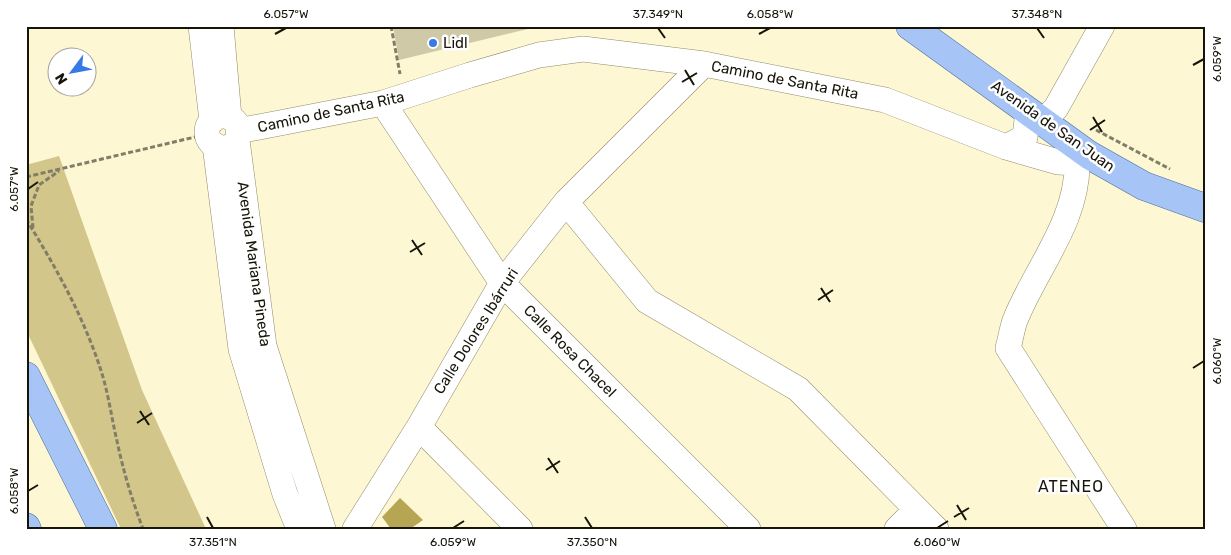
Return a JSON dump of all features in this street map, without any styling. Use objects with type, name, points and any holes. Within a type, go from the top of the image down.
[{"type":"main road","name":"Avenida de San Juan","points":[[910,26],[1035,116],[1083,159],[1144,186],[1205,208]]},
{"type":"main road","points":[[26,376],[103,529]]},
{"type":"street","name":"Avenida Mariana Pineda","points":[[201,26],[224,135],[264,346],[323,529]]},
{"type":"street","name":"Avenida Mariana Pineda","points":[[221,26],[224,135],[241,349],[285,494],[299,529]]},
{"type":"street","points":[[1006,146],[1025,138],[1035,116],[1056,108],[1102,26]]},
{"type":"street","name":"Camino de Santa Rita","points":[[224,135],[394,100],[539,55],[583,49],[704,64],[885,100],[1006,146],[1058,162],[1083,159]]},
{"type":"street","name":"Calle Dolores Ibárruri","points":[[355,529],[418,427],[502,283],[566,202],[704,64]]},
{"type":"street","name":"Calle Rosa Chacel","points":[[394,100],[502,283],[748,529]]},
{"type":"street","points":[[1083,159],[1068,214],[1015,320],[1008,348],[1124,529]]},
{"type":"street","points":[[566,202],[647,302],[798,389],[936,529]]},
{"type":"street","points":[[418,427],[520,529]]},
{"type":"street","points":[[897,529],[916,510]]},
{"type":"path","points":[[391,26],[394,100]]},
{"type":"path","points":[[26,177],[198,136],[202,157],[224,135]]},
{"type":"path","points":[[34,231],[30,206],[39,185],[60,170]]},
{"type":"path","points":[[26,219],[60,278],[90,338],[104,379],[117,442],[135,508],[143,529]]},
{"type":"shaded area","points":[[59,156],[142,390],[206,529],[121,529],[26,330],[26,165]]},
{"type":"shaded area","points":[[400,498],[423,520],[410,529],[391,529],[382,517]]},
{"type":"building","name":"Lidl","points":[[393,26],[536,26],[536,27],[399,60]]},
{"type":"place","name":"Lidl","points":[[433,43]]},
{"type":"district","name":"ATENEO","points":[[1071,486]]}]
